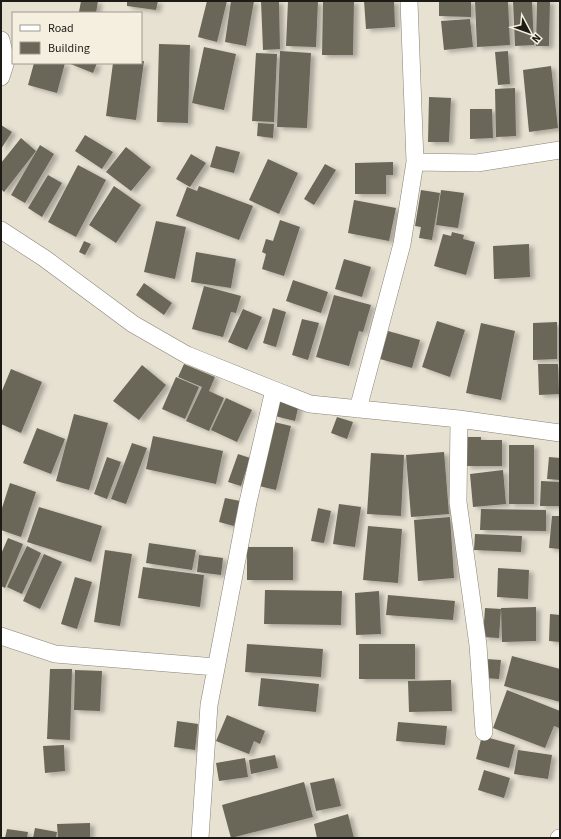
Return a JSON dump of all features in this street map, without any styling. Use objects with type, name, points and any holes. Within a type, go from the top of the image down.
[{"type":"street","points":[[358,409],[402,244],[415,162],[409,1]]},
{"type":"street","points":[[1,40],[6,61],[1,77]]},
{"type":"street","points":[[415,162],[477,163],[560,150]]},
{"type":"street","points":[[1,230],[44,258],[133,324],[187,355],[310,404],[459,419],[560,433]]},
{"type":"street","points":[[200,838],[209,705],[248,502],[274,390]]},
{"type":"street","points":[[459,419],[458,502],[478,646],[484,732]]},
{"type":"street","points":[[1,636],[55,654],[216,667]]},
{"type":"building","points":[[81,1],[98,1],[96,12],[79,12]]},
{"type":"building","points":[[127,1],[158,1],[156,10],[127,6]]},
{"type":"building","points":[[207,1],[227,1],[217,42],[198,37]]},
{"type":"building","points":[[231,1],[254,1],[246,46],[225,42]]},
{"type":"building","points":[[261,1],[279,1],[280,49],[263,50]]},
{"type":"building","points":[[288,1],[318,1],[316,47],[286,46]]},
{"type":"building","points":[[323,1],[354,1],[353,55],[322,55]]},
{"type":"building","points":[[364,1],[394,1],[395,27],[366,29]]},
{"type":"building","points":[[439,1],[471,1],[471,17],[439,16]]},
{"type":"building","points":[[475,1],[508,1],[510,45],[477,47]]},
{"type":"building","points":[[513,1],[532,1],[534,45],[515,46]]},
{"type":"building","points":[[537,1],[550,1],[549,46],[536,46]]},
{"type":"building","points":[[470,19],[473,47],[444,50],[441,21]]},
{"type":"building","points":[[159,44],[190,45],[188,123],[157,122]]},
{"type":"building","points":[[204,47],[236,54],[224,110],[192,103]]},
{"type":"building","points":[[280,51],[311,53],[307,128],[277,127]]},
{"type":"building","points":[[508,51],[510,84],[498,85],[495,52]]},
{"type":"building","points":[[256,53],[277,54],[274,122],[252,121]]},
{"type":"building","points":[[142,61],[144,61],[136,120],[106,116],[113,64],[142,64]]},
{"type":"building","points":[[34,64],[65,64],[57,93],[28,85]]},
{"type":"building","points":[[70,64],[97,64],[93,73]]},
{"type":"building","points":[[551,66],[558,128],[529,132],[523,70]]},
{"type":"building","points":[[515,88],[516,136],[496,137],[495,89]]},
{"type":"building","points":[[429,97],[451,98],[449,142],[428,142]]},
{"type":"building","points":[[470,109],[492,109],[493,138],[470,139]]},
{"type":"building","points":[[258,123],[274,124],[273,138],[257,136]]},
{"type":"building","points":[[1,125],[12,132],[1,149]]},
{"type":"building","points":[[85,135],[113,152],[102,169],[75,151]]},
{"type":"building","points":[[21,138],[36,151],[4,192],[1,189],[1,163]]},
{"type":"building","points":[[40,145],[54,154],[25,203],[11,195]]},
{"type":"building","points":[[216,146],[240,152],[234,173],[210,167]]},
{"type":"building","points":[[126,147],[151,167],[131,191],[106,172]]},
{"type":"building","points":[[191,154],[206,163],[190,187],[176,179]]},
{"type":"building","points":[[268,159],[298,173],[279,214],[249,200]]},
{"type":"building","points":[[393,162],[393,175],[386,175],[386,194],[355,194],[355,163]]},
{"type":"building","points":[[325,164],[336,170],[314,205],[304,199]]},
{"type":"building","points":[[78,165],[106,180],[76,237],[48,222]]},
{"type":"building","points":[[48,175],[62,183],[42,217],[28,208]]},
{"type":"building","points":[[114,186],[141,205],[116,243],[89,225]]},
{"type":"building","points":[[199,186],[253,206],[239,240],[176,216],[187,187],[197,191]]},
{"type":"building","points":[[421,190],[440,193],[432,240],[419,238],[421,227],[415,226]]},
{"type":"building","points":[[441,190],[464,193],[458,228],[436,225]]},
{"type":"building","points":[[354,200],[396,208],[389,241],[348,233]]},
{"type":"building","points":[[280,220],[300,227],[284,276],[262,269],[266,254],[262,252],[266,239],[273,241]]},
{"type":"building","points":[[156,221],[186,227],[175,279],[144,272]]},
{"type":"building","points":[[452,232],[464,235],[463,239],[475,242],[466,275],[434,266],[443,234],[451,236]]},
{"type":"building","points":[[84,241],[91,244],[85,255],[79,252]]},
{"type":"building","points":[[529,244],[530,277],[494,279],[493,246]]},
{"type":"building","points":[[196,252],[236,259],[231,288],[191,282]]},
{"type":"building","points":[[344,259],[371,267],[362,297],[335,289]]},
{"type":"building","points":[[293,280],[328,292],[321,313],[286,301]]},
{"type":"building","points":[[144,283],[172,303],[164,315],[136,295]]},
{"type":"building","points":[[204,286],[241,296],[236,313],[231,312],[223,337],[192,329]]},
{"type":"building","points":[[334,295],[371,305],[363,332],[359,331],[349,366],[316,357]]},
{"type":"building","points":[[273,308],[286,312],[276,347],[263,343]]},
{"type":"building","points":[[243,309],[262,317],[247,350],[228,342]]},
{"type":"building","points":[[302,319],[319,323],[308,360],[292,355]]},
{"type":"building","points":[[437,321],[465,330],[450,377],[422,367]]},
{"type":"building","points":[[557,322],[557,359],[533,360],[533,323]]},
{"type":"building","points":[[481,323],[515,331],[501,400],[466,393]]},
{"type":"building","points":[[388,331],[420,340],[412,368],[380,359]]},
{"type":"building","points":[[184,364],[215,377],[209,391],[224,398],[209,431],[186,421],[202,387],[178,377]]},
{"type":"building","points":[[538,364],[558,364],[559,394],[539,395]]},
{"type":"building","points":[[142,365],[166,385],[139,420],[113,401]]},
{"type":"building","points":[[11,369],[42,382],[21,433],[1,424],[1,393]]},
{"type":"building","points":[[176,377],[199,387],[185,419],[162,409]]},
{"type":"building","points":[[226,398],[252,410],[237,442],[211,430]]},
{"type":"building","points":[[279,400],[299,404],[295,421],[275,416]]},
{"type":"building","points":[[74,414],[108,423],[89,490],[56,481]]},
{"type":"building","points":[[337,417],[353,422],[347,439],[331,433]]},
{"type":"building","points":[[274,422],[291,426],[276,490],[259,486]]},
{"type":"building","points":[[37,428],[65,439],[51,474],[23,463]]},
{"type":"building","points":[[153,436],[223,451],[216,484],[146,469]]},
{"type":"building","points":[[465,437],[481,437],[481,440],[502,440],[502,466],[466,466]]},
{"type":"building","points":[[132,443],[147,448],[126,504],[111,499]]},
{"type":"building","points":[[509,445],[534,445],[534,504],[509,504]]},
{"type":"building","points":[[444,452],[449,514],[411,517],[406,455]]},
{"type":"building","points":[[371,453],[404,455],[401,516],[367,514]]},
{"type":"building","points":[[238,454],[250,458],[241,486],[228,482]]},
{"type":"building","points":[[107,457],[121,462],[107,499],[94,494]]},
{"type":"building","points":[[549,457],[560,458],[560,480],[547,479]]},
{"type":"building","points":[[503,470],[506,504],[473,507],[470,474]]},
{"type":"building","points":[[541,481],[560,482],[560,506],[540,506]]},
{"type":"building","points":[[10,483],[36,492],[21,537],[1,530],[1,511]]},
{"type":"building","points":[[225,498],[240,501],[234,526],[219,522]]},
{"type":"building","points":[[339,504],[361,507],[355,547],[333,544]]},
{"type":"building","points":[[39,507],[102,526],[91,562],[27,542]]},
{"type":"building","points":[[318,508],[331,511],[324,543],[311,541]]},
{"type":"building","points":[[481,509],[546,510],[546,531],[480,530]]},
{"type":"building","points":[[552,516],[560,516],[560,549],[549,548]]},
{"type":"building","points":[[450,517],[454,578],[418,581],[414,520]]},
{"type":"building","points":[[368,526],[402,529],[398,583],[363,580]]},
{"type":"building","points":[[475,534],[522,536],[521,552],[474,550]]},
{"type":"building","points":[[8,538],[23,544],[5,588],[1,586],[1,554]]},
{"type":"building","points":[[149,543],[196,550],[192,570],[146,563]]},
{"type":"building","points":[[27,546],[41,553],[22,594],[7,587]]},
{"type":"building","points":[[247,547],[293,547],[293,580],[247,580]]},
{"type":"building","points":[[105,550],[132,554],[120,626],[94,622]]},
{"type":"building","points":[[44,554],[62,562],[40,609],[23,601]]},
{"type":"building","points":[[199,555],[223,558],[221,575],[197,572]]},
{"type":"building","points":[[143,567],[204,575],[200,607],[138,598]]},
{"type":"building","points":[[498,568],[529,570],[528,599],[497,597]]},
{"type":"building","points":[[75,577],[92,582],[77,629],[61,624]]},
{"type":"building","points":[[265,590],[342,591],[341,625],[264,624]]},
{"type":"building","points":[[379,591],[381,634],[356,635],[355,593]]},
{"type":"building","points":[[388,595],[455,601],[453,620],[386,615]]},
{"type":"building","points":[[536,607],[536,641],[502,642],[501,608]]},
{"type":"building","points":[[485,608],[501,609],[499,638],[483,637]]},
{"type":"building","points":[[550,614],[560,615],[560,642],[549,641]]},
{"type":"building","points":[[247,644],[323,649],[321,677],[245,672]]},
{"type":"building","points":[[359,644],[415,644],[415,679],[359,679]]},
{"type":"building","points":[[512,656],[560,669],[560,702],[504,686]]},
{"type":"building","points":[[486,659],[501,660],[499,679],[484,678]]},
{"type":"building","points":[[50,669],[72,669],[70,740],[47,739]]},
{"type":"building","points":[[75,670],[102,671],[100,711],[74,710]]},
{"type":"building","points":[[261,678],[319,684],[316,712],[258,706]]},
{"type":"building","points":[[451,680],[452,711],[409,712],[408,681]]},
{"type":"building","points":[[507,690],[560,711],[559,728],[554,726],[545,748],[493,728]]},
{"type":"building","points":[[227,715],[265,731],[260,744],[254,741],[249,754],[216,741]]},
{"type":"building","points":[[177,721],[198,724],[195,750],[174,747]]},
{"type":"building","points":[[398,722],[447,726],[445,745],[396,741]]},
{"type":"building","points":[[482,736],[515,745],[509,768],[476,759]]},
{"type":"building","points":[[64,745],[65,771],[45,773],[43,746]]},
{"type":"building","points":[[518,750],[552,755],[548,779],[514,774]]},
{"type":"building","points":[[275,755],[278,768],[251,774],[249,760]]},
{"type":"building","points":[[245,758],[248,777],[219,781],[216,763]]},
{"type":"building","points":[[484,770],[510,778],[504,798],[478,790]]},
{"type":"building","points":[[334,778],[341,806],[316,811],[310,783]]},
{"type":"building","points":[[304,782],[313,817],[231,838],[222,805]]},
{"type":"building","points":[[348,814],[354,838],[317,838],[314,824]]},
{"type":"building","points":[[90,823],[90,838],[58,838],[57,824]]},
{"type":"building","points":[[35,828],[57,832],[56,838],[33,838]]},
{"type":"building","points":[[7,829],[28,832],[27,838],[5,838]]}]
